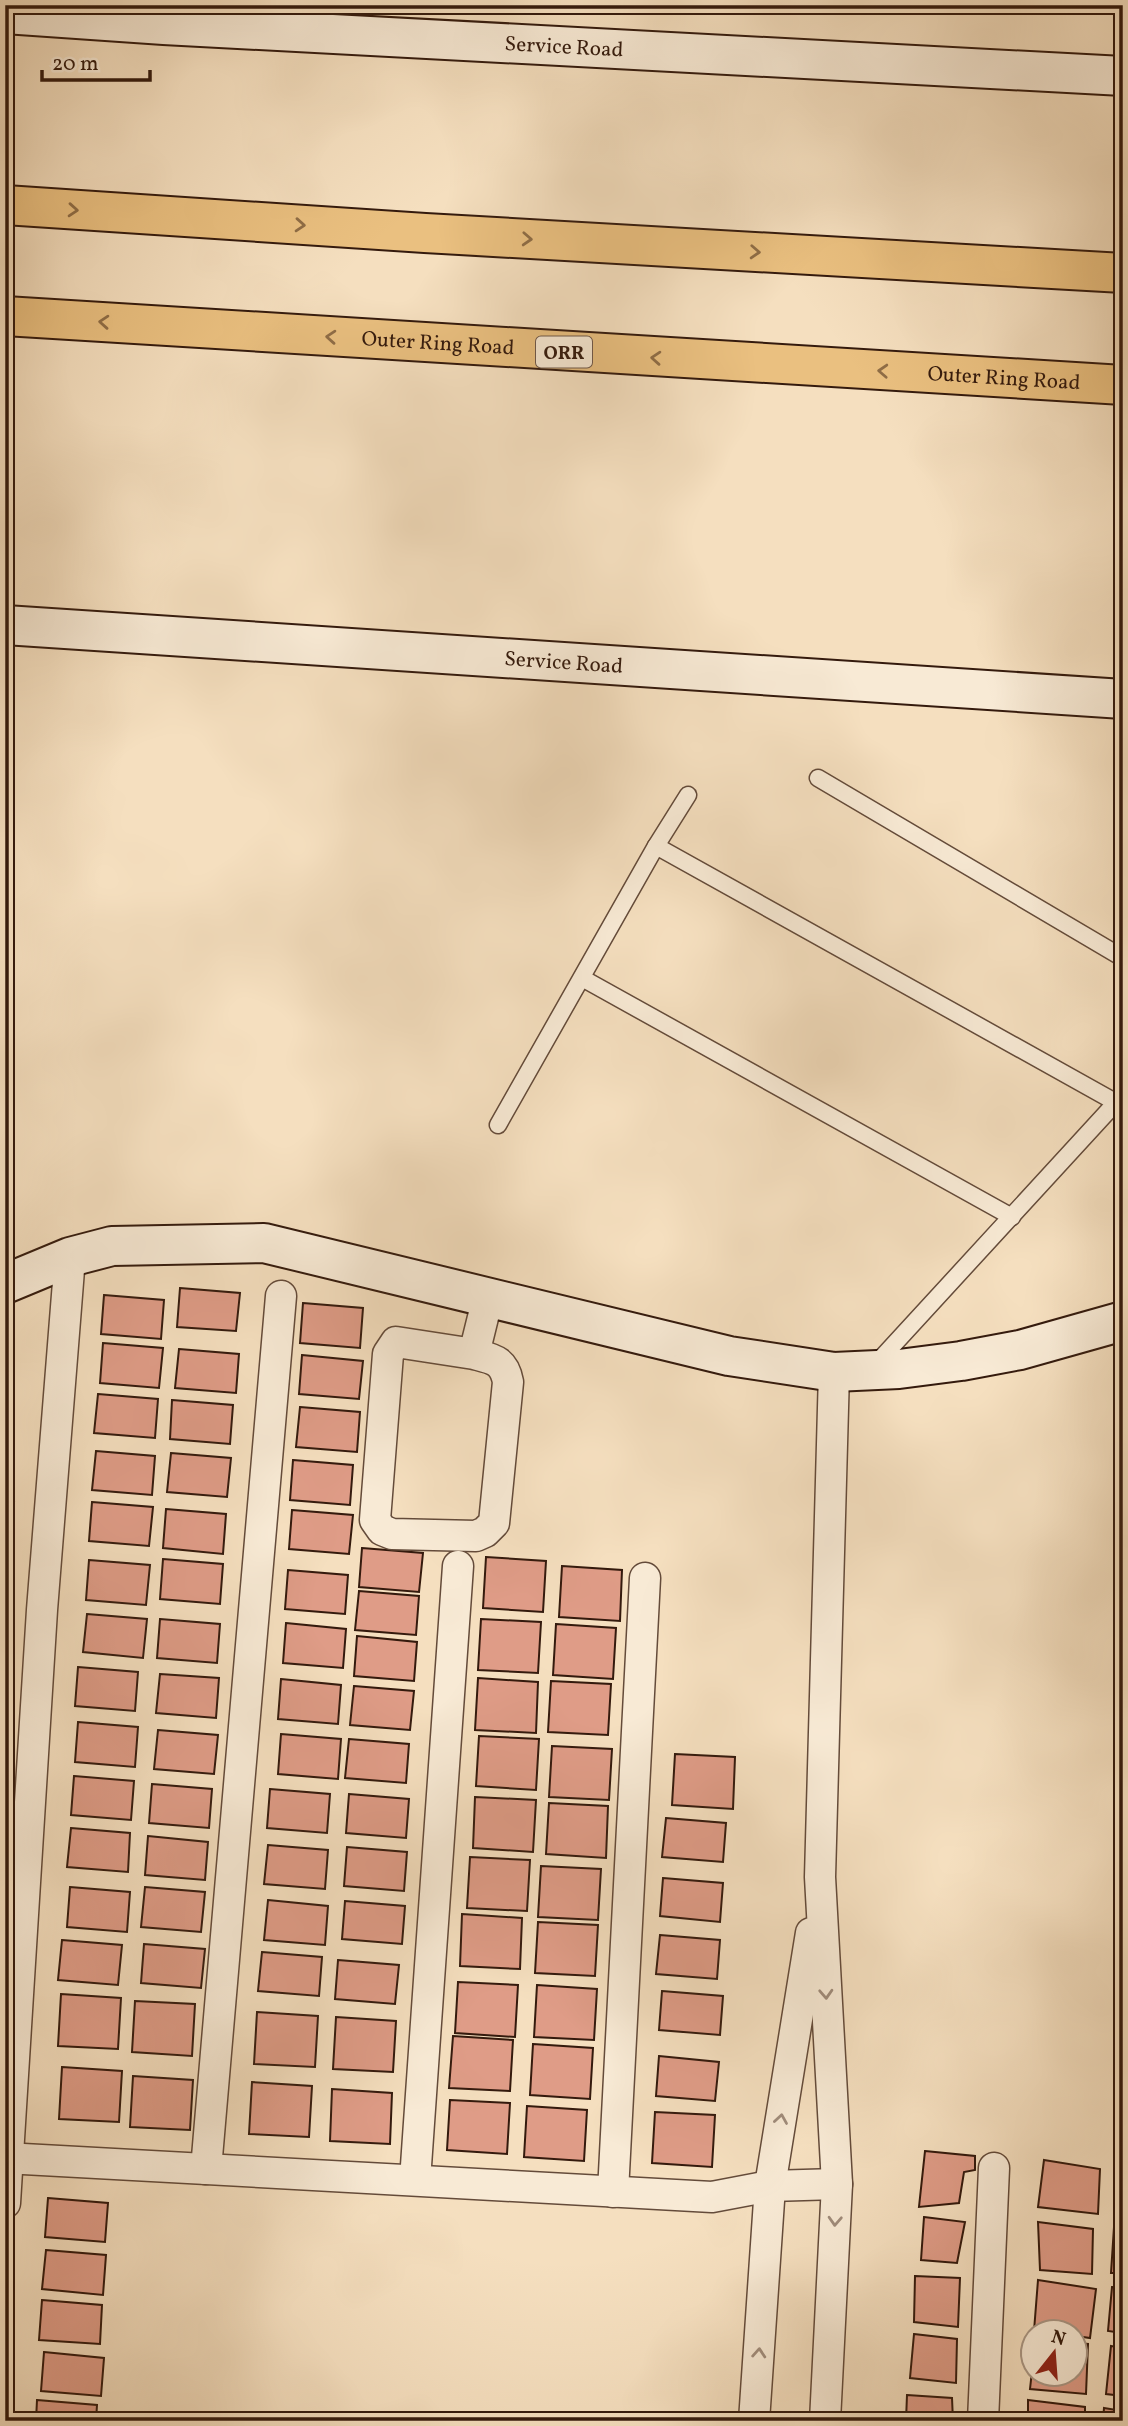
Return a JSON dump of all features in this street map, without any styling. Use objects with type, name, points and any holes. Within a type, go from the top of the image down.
[{"type":"highway","points":[[5,205],[439,234],[1123,273]]},
{"type":"highway","name":"Outer Ring Road","points":[[5,316],[1123,385]]},
{"type":"main road","name":"Service Road","points":[[5,14],[164,25],[1123,76]]},
{"type":"main road","name":"Service Road","points":[[5,625],[1123,699]]},
{"type":"main road","points":[[5,1284],[70,1257],[112,1246],[264,1242],[729,1356],[852,1371],[973,1359],[1020,1350],[1123,1321]]},
{"type":"street","points":[[5,2203],[42,1610],[70,1257]]},
{"type":"street","points":[[206,2169],[281,1296]]},
{"type":"street","points":[[474,1354],[488,1297]]},
{"type":"street","points":[[396,1342],[474,1354],[496,1360],[506,1371],[508,1382],[494,1523],[476,1536],[392,1534],[382,1530],[375,1520],[388,1354],[396,1342]]},
{"type":"street","points":[[754,2421],[771,2186],[820,1877],[852,1371]]},
{"type":"street","points":[[415,2180],[457,1566]]},
{"type":"street","points":[[613,2192],[645,1578]]},
{"type":"street","points":[[820,1877],[837,2184],[825,2421]]},
{"type":"street","points":[[6,2158],[712,2197],[771,2186],[837,2184]]},
{"type":"street","points":[[983,2421],[994,2168]]},
{"type":"lane","points":[[818,778],[1123,958]]},
{"type":"lane","points":[[498,1125],[656,846],[688,795]]},
{"type":"lane","points":[[656,846],[1120,1099],[1012,1217],[852,1371]]},
{"type":"lane","points":[[582,978],[1012,1217]]},
{"type":"building","points":[[180,1288],[240,1293],[236,1331],[177,1327]]},
{"type":"building","points":[[104,1295],[164,1300],[161,1339],[101,1334]]},
{"type":"building","points":[[303,1303],[363,1308],[360,1348],[300,1343]]},
{"type":"building","points":[[103,1343],[163,1348],[159,1388],[100,1383]]},
{"type":"building","points":[[179,1349],[239,1354],[236,1393],[175,1388]]},
{"type":"building","points":[[302,1355],[363,1361],[359,1399],[299,1394]]},
{"type":"building","points":[[98,1394],[158,1399],[155,1438],[94,1433]]},
{"type":"building","points":[[172,1400],[233,1405],[230,1444],[170,1439]]},
{"type":"building","points":[[300,1407],[360,1412],[357,1452],[296,1447]]},
{"type":"building","points":[[96,1451],[155,1456],[152,1495],[92,1490]]},
{"type":"building","points":[[171,1453],[231,1458],[227,1497],[167,1492]]},
{"type":"building","points":[[293,1460],[353,1465],[350,1505],[290,1500]]},
{"type":"building","points":[[5,1502],[14,1502],[11,1542],[5,1541]]},
{"type":"building","points":[[92,1502],[153,1507],[149,1546],[89,1541]]},
{"type":"building","points":[[166,1509],[226,1514],[223,1554],[163,1548]]},
{"type":"building","points":[[292,1510],[353,1515],[349,1554],[289,1549]]},
{"type":"building","points":[[362,1548],[423,1553],[419,1592],[359,1587]]},
{"type":"building","points":[[5,1554],[10,1555],[7,1594],[5,1594]]},
{"type":"building","points":[[486,1557],[546,1561],[543,1612],[483,1608]]},
{"type":"building","points":[[163,1559],[223,1564],[220,1604],[160,1599]]},
{"type":"building","points":[[89,1560],[150,1565],[146,1605],[86,1600]]},
{"type":"building","points":[[562,1566],[622,1570],[620,1621],[559,1617]]},
{"type":"building","points":[[288,1570],[348,1575],[345,1614],[285,1609]]},
{"type":"building","points":[[359,1591],[419,1596],[416,1635],[355,1630]]},
{"type":"building","points":[[87,1614],[147,1619],[143,1658],[83,1652]]},
{"type":"building","points":[[160,1619],[220,1624],[217,1663],[157,1658]]},
{"type":"building","points":[[481,1619],[541,1622],[538,1673],[478,1670]]},
{"type":"building","points":[[286,1623],[346,1629],[343,1668],[283,1663]]},
{"type":"building","points":[[556,1624],[616,1628],[613,1679],[553,1675]]},
{"type":"building","points":[[357,1636],[417,1642],[414,1681],[354,1676]]},
{"type":"building","points":[[78,1667],[138,1672],[135,1711],[75,1706]]},
{"type":"building","points":[[160,1674],[219,1678],[216,1718],[156,1713]]},
{"type":"building","points":[[478,1678],[538,1682],[536,1733],[475,1730]]},
{"type":"building","points":[[281,1679],[341,1685],[338,1724],[278,1719]]},
{"type":"building","points":[[551,1681],[611,1684],[608,1735],[548,1732]]},
{"type":"building","points":[[354,1686],[414,1691],[410,1730],[350,1725]]},
{"type":"building","points":[[78,1722],[138,1727],[135,1767],[75,1762]]},
{"type":"building","points":[[158,1730],[218,1735],[214,1774],[154,1769]]},
{"type":"building","points":[[281,1734],[341,1739],[338,1779],[278,1774]]},
{"type":"building","points":[[479,1736],[539,1739],[536,1790],[476,1786]]},
{"type":"building","points":[[349,1739],[409,1744],[406,1783],[345,1778]]},
{"type":"building","points":[[552,1746],[612,1749],[609,1800],[549,1797]]},
{"type":"building","points":[[675,1754],[735,1757],[733,1809],[672,1805]]},
{"type":"building","points":[[74,1776],[134,1781],[131,1820],[71,1815]]},
{"type":"building","points":[[152,1784],[212,1789],[209,1828],[149,1823]]},
{"type":"building","points":[[270,1789],[330,1794],[327,1833],[267,1828]]},
{"type":"building","points":[[349,1794],[409,1799],[406,1838],[346,1833]]},
{"type":"building","points":[[475,1797],[536,1800],[533,1852],[473,1848]]},
{"type":"building","points":[[549,1803],[608,1806],[606,1858],[546,1854]]},
{"type":"building","points":[[666,1818],[726,1823],[723,1862],[662,1857]]},
{"type":"building","points":[[71,1828],[130,1833],[128,1872],[67,1867]]},
{"type":"building","points":[[148,1836],[208,1842],[205,1880],[145,1875]]},
{"type":"building","points":[[268,1845],[328,1850],[325,1889],[264,1884]]},
{"type":"building","points":[[347,1847],[407,1852],[404,1891],[344,1886]]},
{"type":"building","points":[[470,1857],[530,1860],[527,1911],[467,1908]]},
{"type":"building","points":[[541,1866],[601,1869],[598,1920],[538,1917]]},
{"type":"building","points":[[663,1878],[723,1883],[720,1922],[660,1916]]},
{"type":"building","points":[[70,1887],[130,1892],[127,1932],[67,1927]]},
{"type":"building","points":[[145,1887],[205,1892],[201,1932],[141,1927]]},
{"type":"building","points":[[268,1900],[328,1906],[325,1945],[264,1940]]},
{"type":"building","points":[[345,1901],[405,1906],[402,1944],[342,1939]]},
{"type":"building","points":[[462,1914],[522,1918],[520,1969],[460,1966]]},
{"type":"building","points":[[538,1922],[598,1925],[595,1976],[535,1973]]},
{"type":"building","points":[[660,1935],[720,1940],[717,1979],[656,1974]]},
{"type":"building","points":[[62,1940],[122,1945],[118,1985],[58,1980]]},
{"type":"building","points":[[144,1944],[205,1949],[201,1988],[141,1983]]},
{"type":"building","points":[[262,1952],[322,1957],[319,1996],[258,1991]]},
{"type":"building","points":[[338,1960],[399,1965],[395,2004],[335,1999]]},
{"type":"building","points":[[458,1982],[518,1985],[515,2037],[455,2033]]},
{"type":"building","points":[[537,1985],[597,1989],[594,2040],[534,2037]]},
{"type":"building","points":[[662,1991],[723,1996],[720,2035],[659,2030]]},
{"type":"building","points":[[61,1994],[121,1998],[118,2049],[58,2046]]},
{"type":"building","points":[[135,2001],[195,2004],[192,2056],[132,2052]]},
{"type":"building","points":[[257,2012],[318,2016],[315,2067],[254,2064]]},
{"type":"building","points":[[336,2017],[396,2021],[393,2072],[333,2069]]},
{"type":"building","points":[[453,2036],[513,2040],[510,2091],[449,2088]]},
{"type":"building","points":[[533,2044],[593,2048],[590,2099],[530,2095]]},
{"type":"building","points":[[659,2056],[719,2062],[715,2101],[656,2096]]},
{"type":"building","points":[[62,2067],[122,2071],[119,2122],[59,2119]]},
{"type":"building","points":[[133,2076],[193,2080],[190,2130],[130,2127]]},
{"type":"building","points":[[252,2082],[312,2086],[309,2137],[249,2134]]},
{"type":"building","points":[[332,2089],[392,2093],[390,2144],[330,2141]]},
{"type":"building","points":[[450,2100],[510,2103],[507,2154],[447,2150]]},
{"type":"building","points":[[527,2106],[587,2110],[584,2161],[524,2157]]},
{"type":"building","points":[[655,2112],[715,2115],[712,2167],[652,2163]]},
{"type":"building","points":[[925,2151],[975,2156],[975,2170],[964,2172],[959,2203],[919,2207]]},
{"type":"building","points":[[1044,2160],[1100,2169],[1098,2214],[1038,2207]]},
{"type":"building","points":[[1117,2168],[1123,2168],[1123,2214],[1114,2213]]},
{"type":"building","points":[[48,2198],[108,2203],[105,2242],[45,2237]]},
{"type":"building","points":[[924,2217],[965,2222],[957,2263],[921,2260]]},
{"type":"building","points":[[1038,2222],[1093,2229],[1092,2274],[1040,2270]]},
{"type":"building","points":[[1114,2227],[1123,2228],[1123,2273],[1111,2273]]},
{"type":"building","points":[[46,2250],[106,2255],[103,2295],[42,2289]]},
{"type":"building","points":[[915,2276],[960,2278],[958,2327],[914,2322]]},
{"type":"building","points":[[1038,2280],[1096,2289],[1090,2338],[1090,2318],[1035,2318]]},
{"type":"building","points":[[1112,2287],[1123,2288],[1123,2333],[1108,2331]]},
{"type":"building","points":[[42,2300],[102,2305],[100,2344],[39,2340]]},
{"type":"building","points":[[914,2334],[957,2339],[956,2383],[910,2378]]},
{"type":"building","points":[[1111,2346],[1123,2348],[1123,2396],[1106,2394]]},
{"type":"building","points":[[44,2352],[104,2358],[101,2396],[41,2391]]},
{"type":"building","points":[[1030,2388],[1086,2388],[1086,2394]]},
{"type":"building","points":[[907,2395],[952,2398],[953,2421],[906,2421]]},
{"type":"building","points":[[37,2400],[97,2405],[96,2421],[36,2421]]},
{"type":"building","points":[[1028,2400],[1085,2407],[1085,2421],[1028,2421]]},
{"type":"building","points":[[1104,2408],[1123,2411],[1123,2421],[1103,2421]]}]
